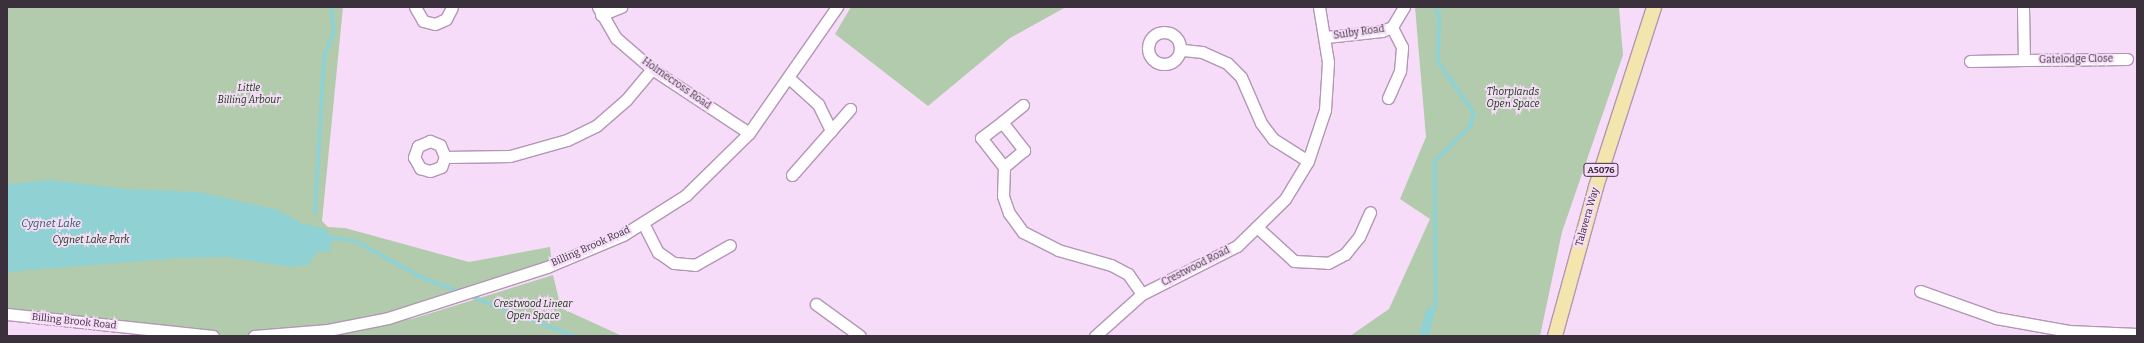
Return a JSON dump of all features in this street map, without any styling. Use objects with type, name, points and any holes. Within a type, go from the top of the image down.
[{"type":"main road","name":"Talavera Way","points":[[1555,336],[1596,188],[1654,7]]},
{"type":"street","points":[[415,7],[423,21],[435,24],[446,19],[452,7]]},
{"type":"street","points":[[600,11],[621,7]]},
{"type":"street","name":"Billing Brook Road","points":[[254,336],[328,330],[388,318],[456,295],[473,291],[584,252],[642,223],[686,195],[749,133],[790,79],[837,7]]},
{"type":"street","name":"Crestwood Road","points":[[1095,336],[1142,294],[1227,253],[1258,228],[1285,199],[1308,161],[1326,98],[1326,37],[1320,7]]},
{"type":"street","name":"Sulby Road","points":[[1326,37],[1392,27],[1404,7]]},
{"type":"street","name":"Gatelodge Close","points":[[2023,7],[2024,60]]},
{"type":"street","name":"Holmecross Road","points":[[600,11],[616,38],[652,69],[749,133]]},
{"type":"street","points":[[1388,98],[1400,71],[1402,47],[1392,27]]},
{"type":"street","points":[[1183,50],[1202,52],[1226,63],[1242,77],[1261,124],[1273,139],[1308,161]]},
{"type":"street","name":"Gatelodge Close","points":[[1970,61],[2127,59]]},
{"type":"street","points":[[445,157],[510,156],[567,140],[596,126],[626,100],[652,69]]},
{"type":"street","points":[[790,79],[818,104],[830,131]]},
{"type":"street","points":[[1024,105],[981,138],[1004,166],[1003,196],[1009,213],[1023,232],[1058,250],[1111,265],[1128,274],[1142,294]]},
{"type":"street","points":[[792,175],[850,109]]},
{"type":"street","points":[[1002,122],[1024,150],[1004,166]]},
{"type":"street","points":[[1258,228],[1294,261],[1328,263],[1345,254],[1359,237],[1370,212]]},
{"type":"street","points":[[642,223],[658,252],[674,263],[695,265],[730,245]]},
{"type":"street","points":[[1920,291],[1996,318],[2069,331],[2137,334]]},
{"type":"street","points":[[816,304],[860,336]]},
{"type":"street","name":"Billing Brook Road","points":[[7,314],[213,336]]},
{"type":"green space","points":[[7,7],[343,7],[322,221],[328,227],[345,228],[469,262],[550,247],[552,265],[388,318],[254,336],[213,336],[7,314]]},
{"type":"green space","points":[[851,7],[1066,7],[1010,38],[928,106],[835,34]]},
{"type":"green space","name":"Thorplands Open Space","points":[[1415,7],[1619,7],[1623,55],[1562,232],[1540,336],[1350,336],[1389,309],[1430,219],[1400,199],[1426,137]]},
{"type":"green space","name":"Crestwood Linear Open Space","points":[[553,275],[561,308],[622,336],[329,336],[415,318]]},
{"type":"water","name":"Cygnet Lake","points":[[49,180],[126,189],[199,192],[278,210],[303,224],[323,228],[334,238],[329,252],[318,252],[308,265],[292,267],[227,257],[180,258],[7,272],[7,184]]},
{"type":"water","points":[[1427,307],[1436,308],[1429,336],[1419,336]]},
{"type":"waterway","points":[[315,213],[324,57],[334,32],[331,7]]},
{"type":"waterway","points":[[1435,7],[1440,15],[1438,61],[1474,113],[1471,126],[1435,162],[1436,308]]},
{"type":"waterway","points":[[334,238],[356,241],[423,278],[459,291]]},
{"type":"waterway","points":[[468,295],[574,336]]},
{"type":"park label","name":"Little Billing Arbour","points":[[249,94]]},
{"type":"park label","name":"Cygnet Lake Park","points":[[91,241]]}]
